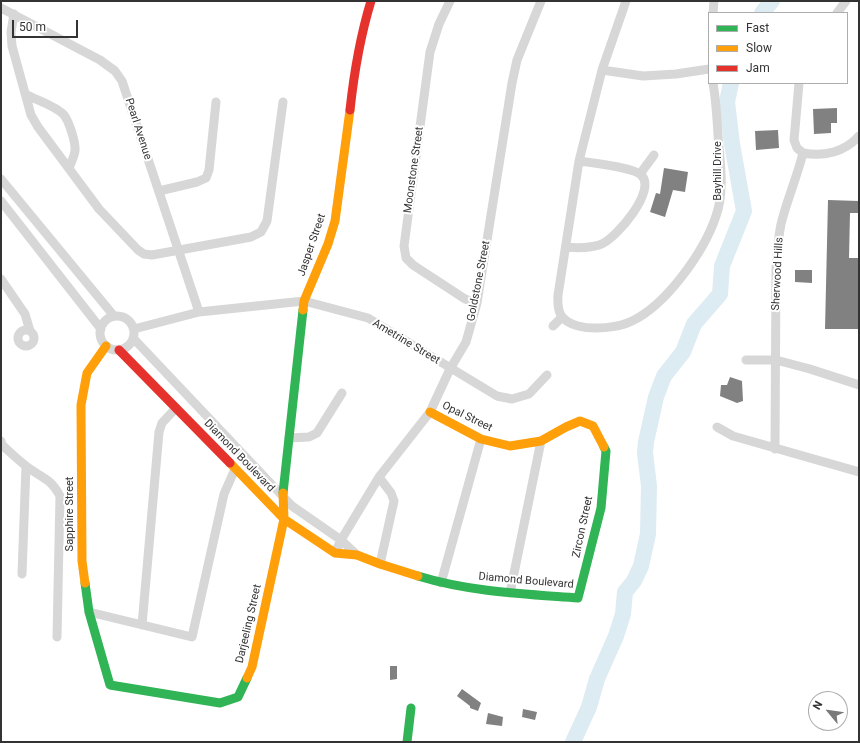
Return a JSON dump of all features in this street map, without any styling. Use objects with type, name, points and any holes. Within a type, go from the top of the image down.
[{"type":"street","name":"Jasper Street","points":[[283,497],[304,301],[328,244],[335,221],[355,69],[364,23],[371,1]]},
{"type":"street","name":"Moonstone Street","points":[[450,1],[439,24],[430,52],[404,246],[406,258],[413,265],[465,298],[477,303]]},
{"type":"street","name":"Goldstone Street","points":[[335,553],[341,540],[379,478],[430,412],[450,369],[466,342],[477,303],[517,60],[541,1]]},
{"type":"street","points":[[554,326],[562,317],[557,308],[558,294],[579,160],[602,70],[626,1]]},
{"type":"street","points":[[713,12],[714,1]]},
{"type":"street","points":[[838,12],[846,1]]},
{"type":"street","name":"Pearl Avenue","points":[[1,8],[100,60],[115,71],[122,81],[199,312]]},
{"type":"street","points":[[14,14],[11,32],[12,46],[31,115],[38,128],[99,209],[138,250],[144,254],[152,255],[178,251],[250,237],[261,232],[267,221],[283,102]]},
{"type":"street","points":[[602,70],[643,76],[676,74],[708,69]]},
{"type":"street","name":"Bayhill Drive","points":[[562,317],[569,324],[581,327],[607,328],[620,326],[647,312],[666,294],[690,266],[701,249],[716,215],[720,197],[720,156],[713,84]]},
{"type":"street","points":[[799,84],[794,140],[797,148],[803,153],[814,155],[831,153],[845,148],[859,136]]},
{"type":"street","points":[[25,94],[55,108],[64,114],[67,119],[76,147],[75,154],[69,168]]},
{"type":"street","points":[[159,191],[198,182],[206,178],[209,170],[216,102]]},
{"type":"street","name":"Sherwood Hills","points":[[775,449],[776,268],[778,242],[803,153]]},
{"type":"street","points":[[640,174],[654,155]]},
{"type":"street","points":[[566,247],[578,248],[600,245],[609,240],[618,233],[633,212],[644,193],[646,185],[644,178],[640,174],[630,170],[579,160]]},
{"type":"street","points":[[1,179],[114,316],[128,320],[134,329],[133,338],[128,346],[119,350],[114,350],[106,346],[101,338],[101,329],[105,321],[114,316]]},
{"type":"street","points":[[1,201],[101,329]]},
{"type":"street","points":[[1,279],[25,314],[30,331]]},
{"type":"street","name":"Ametrine Street","points":[[134,329],[199,312],[304,301],[368,318],[450,369],[497,396],[512,399],[529,394],[547,375]]},
{"type":"street","name":"Diamond Boulevard","points":[[133,338],[292,506],[341,540],[357,555]]},
{"type":"street","name":"Sapphire Street","points":[[106,346],[87,373],[81,405],[82,561],[89,612],[110,685]]},
{"type":"street","name":"Diamond Boulevard","points":[[119,350],[284,519],[335,553],[357,555],[380,564],[441,583],[510,593],[578,598]]},
{"type":"street","points":[[746,360],[776,360],[859,385]]},
{"type":"street","points":[[289,438],[309,437],[317,433],[342,393]]},
{"type":"street","points":[[142,625],[159,432],[162,423],[176,408]]},
{"type":"street","name":"Opal Street","points":[[430,412],[481,439],[510,446],[541,441]]},
{"type":"street","name":"Zircon Street","points":[[541,441],[580,421],[593,426],[606,451],[601,508],[578,598]]},
{"type":"street","points":[[717,427],[733,436],[859,472]]},
{"type":"street","points":[[441,583],[481,439]]},
{"type":"street","points":[[510,593],[541,441]]},
{"type":"street","points":[[1,444],[26,466],[48,480],[55,487],[60,496],[58,637]]},
{"type":"street","points":[[22,574],[26,466]]},
{"type":"street","points":[[89,612],[192,637],[224,494],[235,470]]},
{"type":"street","points":[[379,478],[392,493],[394,501],[380,564]]},
{"type":"street","name":"Darjeeling Street","points":[[110,685],[220,703],[238,697],[252,667],[284,519],[283,497]]},
{"type":"street","points":[[407,742],[411,708]]},
{"type":"building","points":[[837,108],[837,123],[831,123],[831,133],[814,134],[813,109]]},
{"type":"building","points":[[778,130],[779,148],[756,150],[755,131]]},
{"type":"building","points":[[664,168],[688,172],[685,192],[673,190],[665,217],[650,212],[656,193],[660,194]]},
{"type":"building","points":[[828,200],[859,201],[859,213],[850,213],[849,258],[859,258],[859,329],[825,329]]},
{"type":"building","points":[[795,270],[812,270],[812,283],[795,282]]},
{"type":"building","points":[[730,377],[742,381],[743,401],[737,403],[720,396],[721,385],[727,385]]},
{"type":"building","points":[[390,666],[397,666],[397,679],[390,680]]},
{"type":"building","points":[[462,689],[481,703],[478,711],[470,708],[470,706],[457,696]]},
{"type":"building","points":[[523,709],[537,712],[535,720],[522,717]]},
{"type":"building","points":[[488,713],[503,717],[502,726],[486,724]]},
{"type":"waterway","points":[[763,12],[772,1]]},
{"type":"waterway","points":[[573,742],[589,707],[597,679],[616,636],[623,614],[625,592],[634,581],[641,566],[648,534],[649,486],[645,453],[656,397],[664,376],[683,352],[694,324],[720,294],[722,266],[744,211],[732,144],[727,102],[731,84]]},
{"type":"traffic: fast","points":[[283,493],[303,310]]},
{"type":"traffic: fast","points":[[418,576],[457,586],[478,589],[518,594],[578,598],[601,508],[606,451],[604,447]]},
{"type":"traffic: fast","points":[[85,583],[89,612],[110,685],[220,703],[238,697],[247,678]]},
{"type":"traffic: fast","points":[[407,742],[411,708]]},
{"type":"traffic: slow","points":[[303,310],[304,301],[328,244],[335,221],[350,110]]},
{"type":"traffic: slow","points":[[85,583],[82,561],[81,405],[87,373],[106,346]]},
{"type":"traffic: slow","points":[[430,412],[481,439],[510,446],[541,441],[580,421],[593,426],[604,447]]},
{"type":"traffic: slow","points":[[230,463],[284,519],[335,553],[357,555],[418,576]]},
{"type":"traffic: slow","points":[[247,678],[252,667],[284,519],[283,493]]},
{"type":"traffic: jam","points":[[350,110],[358,55],[371,1]]},
{"type":"traffic: jam","points":[[119,350],[230,463]]}]
